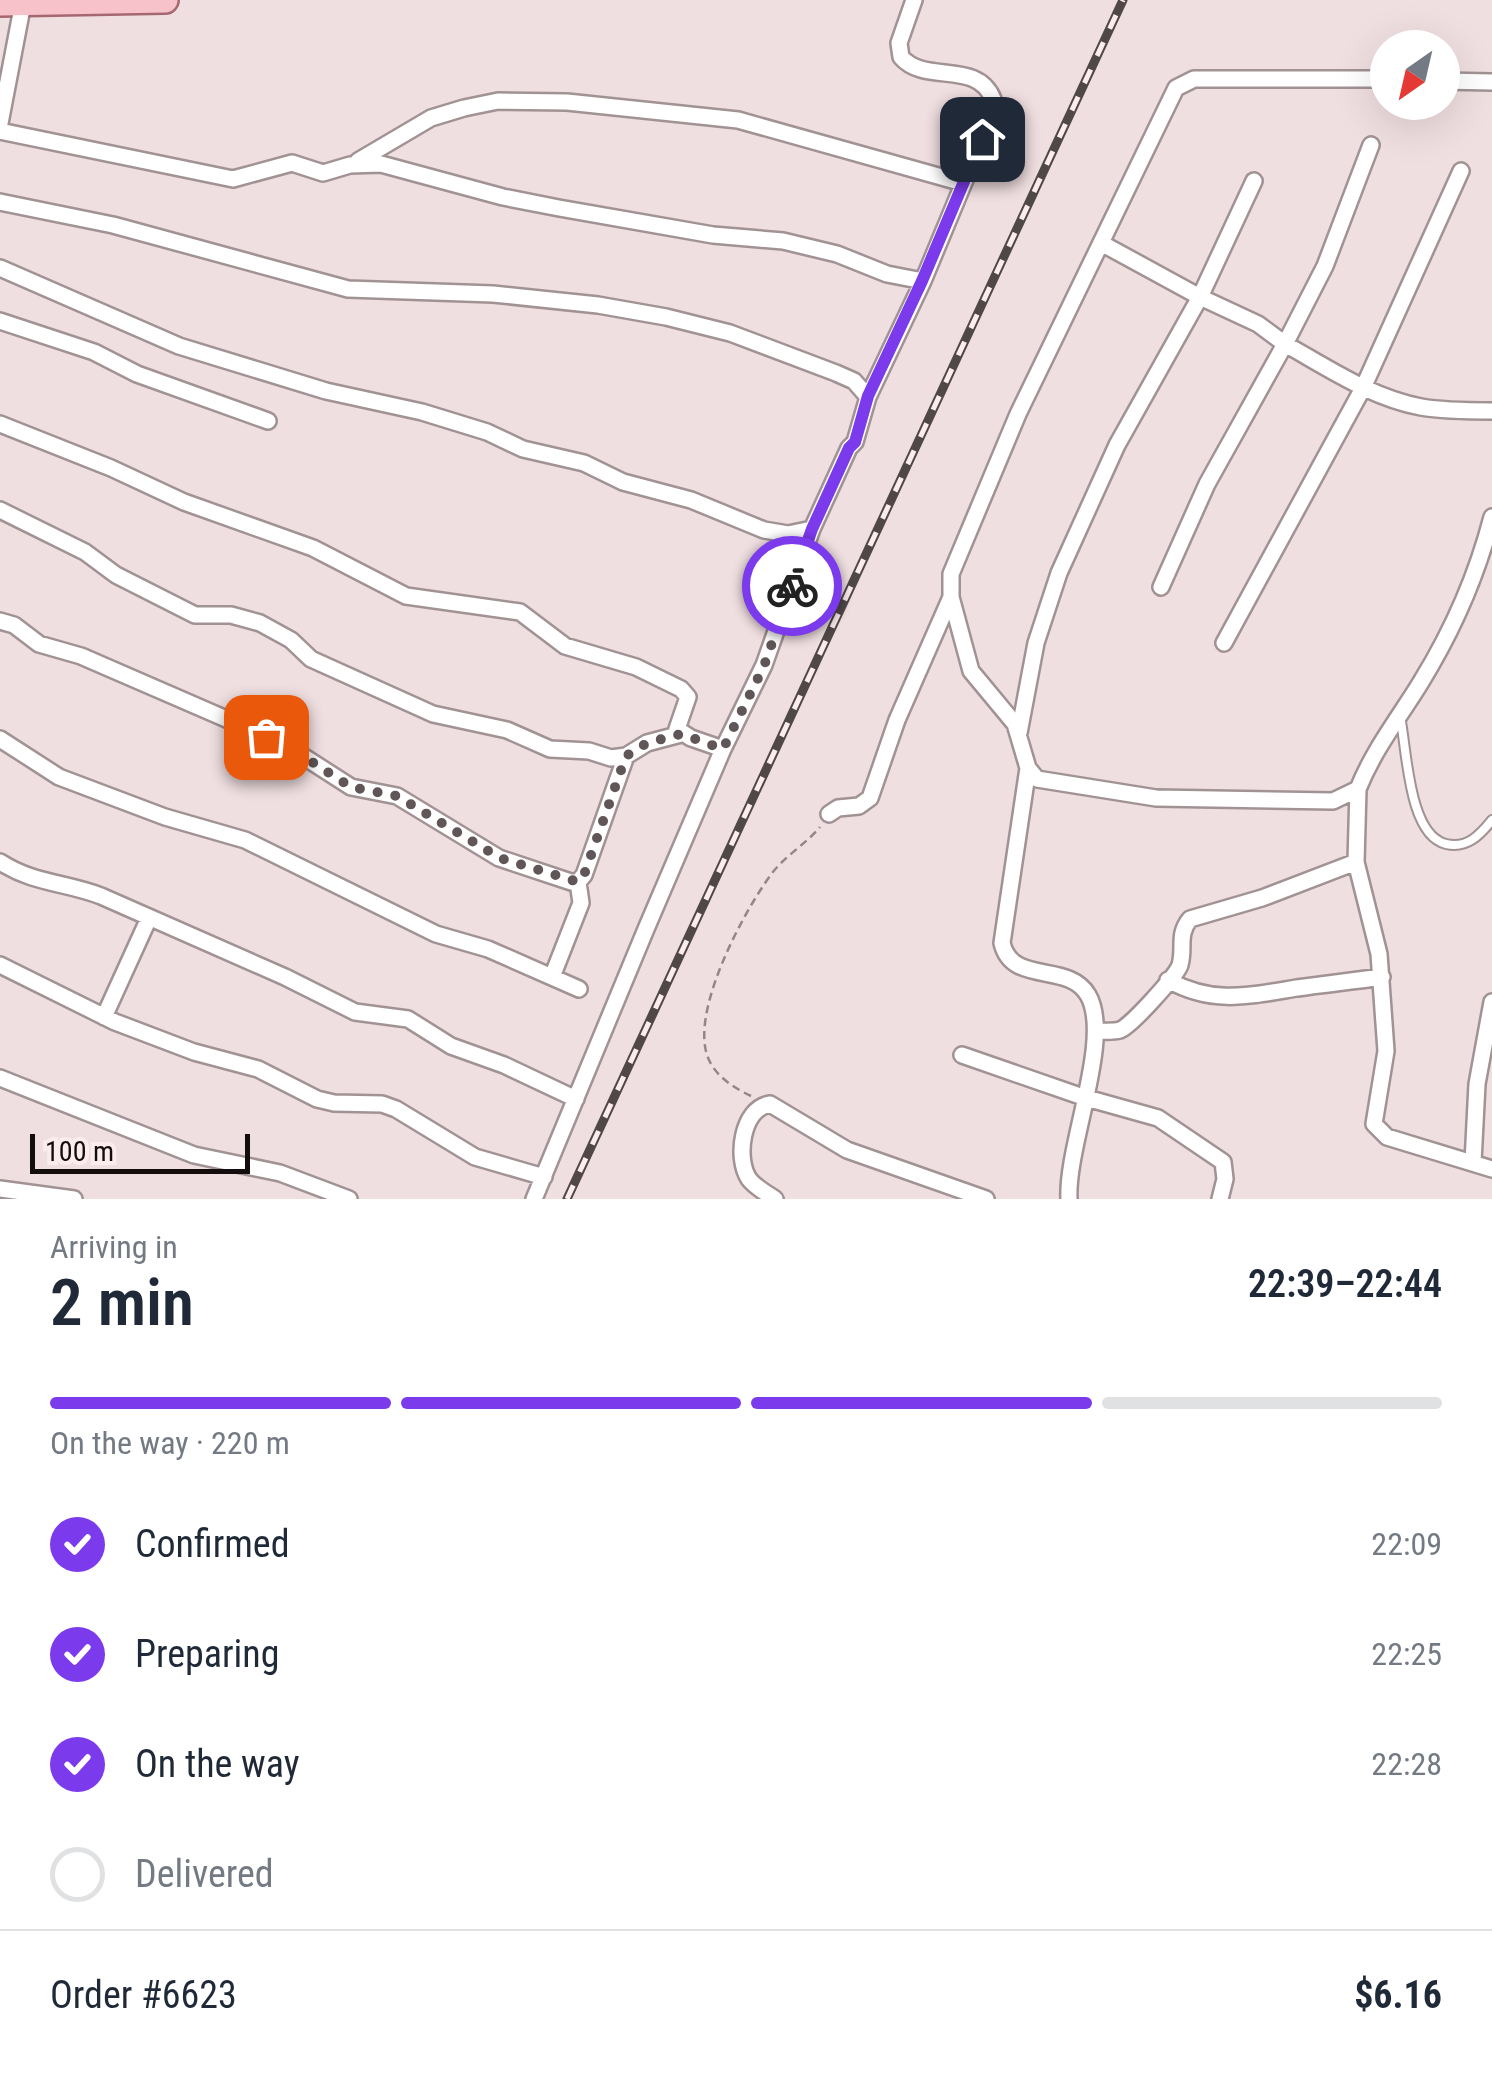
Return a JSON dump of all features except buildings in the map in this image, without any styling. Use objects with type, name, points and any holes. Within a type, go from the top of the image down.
[{"type":"main road","points":[[12,3],[166,0]]},
{"type":"street","points":[[534,1199],[723,749],[764,666],[812,529],[855,442],[868,396],[982,139],[993,99],[980,81],[918,68],[901,57],[899,43],[914,0]]},
{"type":"street","points":[[0,123],[12,3]]},
{"type":"street","points":[[1358,789],[1333,800],[1156,798],[1043,781],[1033,776],[1019,734],[971,670],[951,597],[952,574],[984,490],[1172,95],[1183,82],[1212,78],[1370,79]]},
{"type":"street","points":[[1460,81],[1492,82]]},
{"type":"street","points":[[0,131],[232,180],[292,163],[324,173],[350,165],[444,114],[498,101],[567,102],[738,120],[963,182]]},
{"type":"street","points":[[1160,587],[1207,484],[1324,266],[1372,145]]},
{"type":"street","points":[[350,165],[380,164],[540,204],[713,235],[784,240],[837,254],[887,274],[922,281]]},
{"type":"street","points":[[1224,642],[1363,388],[1461,171]]},
{"type":"street","points":[[1019,734],[1036,643],[1059,573],[1118,445],[1200,297],[1254,181]]},
{"type":"street","points":[[0,202],[87,218],[348,289],[493,294],[666,317],[730,332],[836,373],[854,381],[868,396]]},
{"type":"street","points":[[1101,243],[1258,324],[1285,344],[1363,388],[1421,407],[1492,411]]},
{"type":"street","points":[[0,268],[190,349],[326,391],[422,412],[486,432],[523,449],[584,463],[624,482],[691,500],[778,534],[812,529]]},
{"type":"street","points":[[0,321],[94,352],[138,374],[268,421]]},
{"type":"street","points":[[0,424],[112,468],[184,502],[313,548],[406,596],[520,612],[565,646],[636,668],[687,693],[688,703],[676,723],[681,734]]},
{"type":"street","points":[[0,510],[85,552],[116,575],[185,610],[208,617],[231,614],[260,623],[291,640],[311,659],[434,714],[507,730],[550,749],[589,751],[611,758],[681,734],[723,749]]},
{"type":"street","points":[[1492,517],[1464,602],[1419,686],[1379,742],[1358,789],[1356,862],[1382,976],[1386,1051],[1374,1124],[1387,1137],[1492,1169]]},
{"type":"street","points":[[830,814],[838,808],[859,806],[870,798],[897,720],[951,597]]},
{"type":"street","points":[[0,621],[38,644],[81,656],[284,744],[351,787],[397,796],[500,858],[578,882]]},
{"type":"street","points":[[0,739],[59,777],[245,840],[436,934],[488,949],[579,989]]},
{"type":"street","points":[[552,978],[581,904],[578,882],[584,875],[626,756]]},
{"type":"street","points":[[1028,768],[1002,943],[1004,952],[1023,968],[1074,980],[1087,992],[1096,1031],[1069,1199]]},
{"type":"street","points":[[0,862],[25,877],[80,888],[285,977],[354,1012],[408,1019],[451,1046],[504,1065],[576,1099]]},
{"type":"street","points":[[1096,1031],[1118,1030],[1129,1024],[1180,967],[1180,938],[1190,919],[1262,898],[1356,862]]},
{"type":"street","points":[[104,1017],[149,918]]},
{"type":"street","points":[[0,965],[104,1017],[194,1052],[258,1070],[318,1098],[396,1109],[474,1157],[544,1177]]},
{"type":"street","points":[[1168,980],[1200,995],[1224,999],[1382,976]]},
{"type":"street","points":[[1473,1162],[1477,1084],[1492,1002]]},
{"type":"street","points":[[962,1055],[1158,1118],[1223,1162],[1226,1170],[1220,1199]]},
{"type":"street","points":[[0,1078],[194,1156],[280,1173],[349,1199]]},
{"type":"street","points":[[774,1199],[753,1184],[744,1165],[746,1124],[756,1109],[770,1104],[847,1150],[986,1199]]},
{"type":"street","points":[[0,1189],[74,1199]]},
{"type":"lane","points":[[1400,712],[1418,815],[1430,836],[1458,846],[1478,836],[1492,820]]},
{"type":"path","points":[[770,1104],[732,1087],[709,1062],[704,1018],[725,954],[755,898],[773,872],[830,814]]},
{"type":"railway","points":[[567,1199],[1123,0]]},
{"type":"way so far","points":[[266,737],[284,744],[351,787],[397,796],[500,858],[578,882],[584,875],[626,756],[647,743],[681,734],[723,749],[764,666],[792,586]]},
{"type":"route","points":[[792,586],[812,529],[855,442],[868,396],[982,139]]}]
